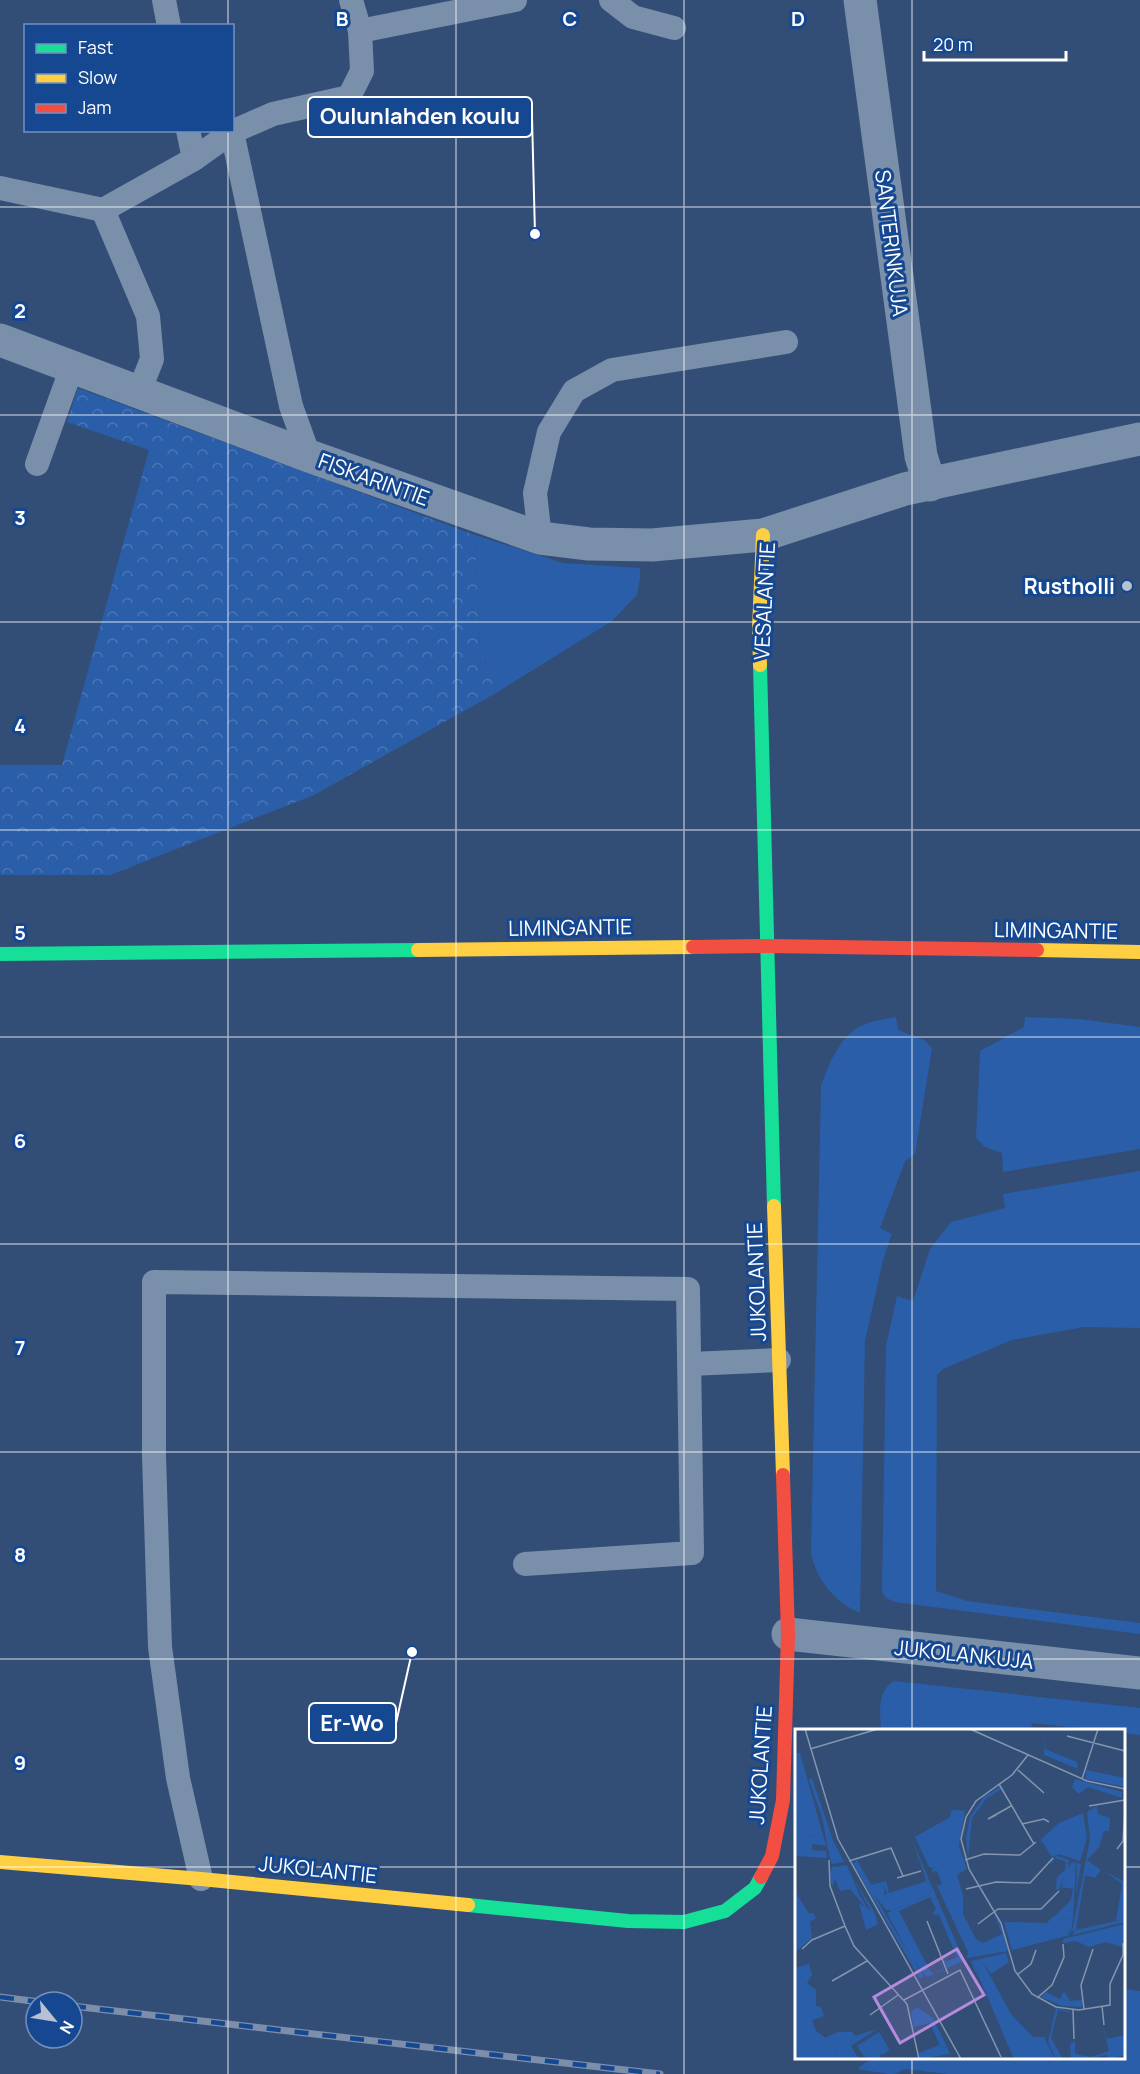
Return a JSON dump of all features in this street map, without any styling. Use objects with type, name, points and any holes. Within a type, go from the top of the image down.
[{"type":"street","name":"SANTERINKUJA","points":[[860,0],[921,456],[930,484]]},
{"type":"street","name":"FISKARINTIE","points":[[0,340],[309,456],[540,538],[589,544],[652,545],[763,535]]},
{"type":"street","name":"VESALANTIE","points":[[766,946],[759,628],[763,535],[906,489],[1140,439]]},
{"type":"street","name":"LIMINGANTIE","points":[[0,954],[766,946],[1140,952]]},
{"type":"street","name":"JUKOLANTIE","points":[[0,1862],[201,1879],[628,1921],[684,1922],[725,1911],[755,1888],[772,1856],[783,1800],[788,1634],[766,946]]},
{"type":"street","name":"JUKOLANKUJA","points":[[788,1634],[1140,1673]]},
{"type":"lane","points":[[164,0],[169,24]]},
{"type":"lane","points":[[234,131],[273,114],[349,97],[362,71],[360,31],[351,0]]},
{"type":"lane","points":[[360,31],[515,0]]},
{"type":"lane","points":[[611,0],[633,17],[674,28]]},
{"type":"lane","points":[[188,132],[194,159]]},
{"type":"lane","points":[[0,188],[103,210],[194,159],[232,132],[291,406],[309,456]]},
{"type":"lane","points":[[103,210],[148,315],[152,359],[139,392]]},
{"type":"lane","points":[[540,538],[535,493],[549,432],[574,391],[612,370],[786,342]]},
{"type":"lane","points":[[37,464],[72,367]]},
{"type":"lane","points":[[201,1879],[178,1778],[160,1647],[154,1456],[154,1282],[688,1289],[692,1553],[525,1564]]},
{"type":"lane","points":[[690,1364],[779,1360]]},
{"type":"green space","points":[[78,388],[475,535],[480,647],[496,693],[314,795],[110,875],[0,875],[0,765],[62,765],[149,450],[67,422]]},
{"type":"green space","points":[[475,535],[563,563],[640,568],[637,595],[612,621],[496,693],[480,647]]},
{"type":"green space","points":[[896,1017],[898,1030],[924,1040],[932,1048],[915,1154],[905,1161],[880,1228],[892,1234],[883,1260],[865,1341],[860,1613],[835,1597],[828,1589],[818,1573],[811,1553],[821,1086],[838,1048],[851,1033],[868,1023]]},
{"type":"green space","points":[[1025,1017],[1080,1019],[1140,1027],[1140,1149],[1003,1172],[1002,1153],[985,1147],[976,1138],[980,1051],[1024,1027]]},
{"type":"green space","points":[[1140,1171],[1140,1328],[1084,1327],[1012,1340],[943,1369],[937,1375],[936,1591],[967,1601],[1140,1623],[1140,1634],[895,1602],[886,1598],[882,1592],[886,1346],[897,1296],[913,1301],[930,1249],[951,1222],[1005,1208],[1003,1194]]},
{"type":"green space","points":[[894,1681],[1140,1708],[1140,1735],[1125,1733],[1125,1729],[1088,1729],[1032,1723],[1031,1729],[881,1729],[882,1696]]},
{"type":"green space","points":[[1125,1989],[1140,1991],[1140,2074],[948,2074],[905,2069],[889,2074],[857,2069],[871,2059],[1125,2059]]},
{"type":"railway","points":[[0,1997],[24,2000]]},
{"type":"railway","points":[[84,2007],[660,2074]]},
{"type":"traffic: fast","points":[[760,665],[774,1206]]},
{"type":"traffic: fast","points":[[0,954],[418,950]]},
{"type":"traffic: fast","points":[[468,1905],[628,1921],[684,1922],[725,1911],[755,1888],[761,1877]]},
{"type":"traffic: slow","points":[[760,665],[759,628],[763,535]]},
{"type":"traffic: slow","points":[[418,950],[693,947]]},
{"type":"traffic: slow","points":[[1037,950],[1140,952]]},
{"type":"traffic: slow","points":[[774,1206],[783,1475]]},
{"type":"traffic: slow","points":[[0,1862],[468,1905]]},
{"type":"traffic: jam","points":[[693,947],[1037,950]]},
{"type":"traffic: jam","points":[[761,1877],[772,1856],[783,1800],[788,1634],[783,1475]]},
{"type":"place","name":"Oulunlahden koulu","points":[[535,234]]},
{"type":"place","name":"Rustholli","points":[[1127,586]]},
{"type":"place","name":"Er-Wo","points":[[412,1652]]}]
